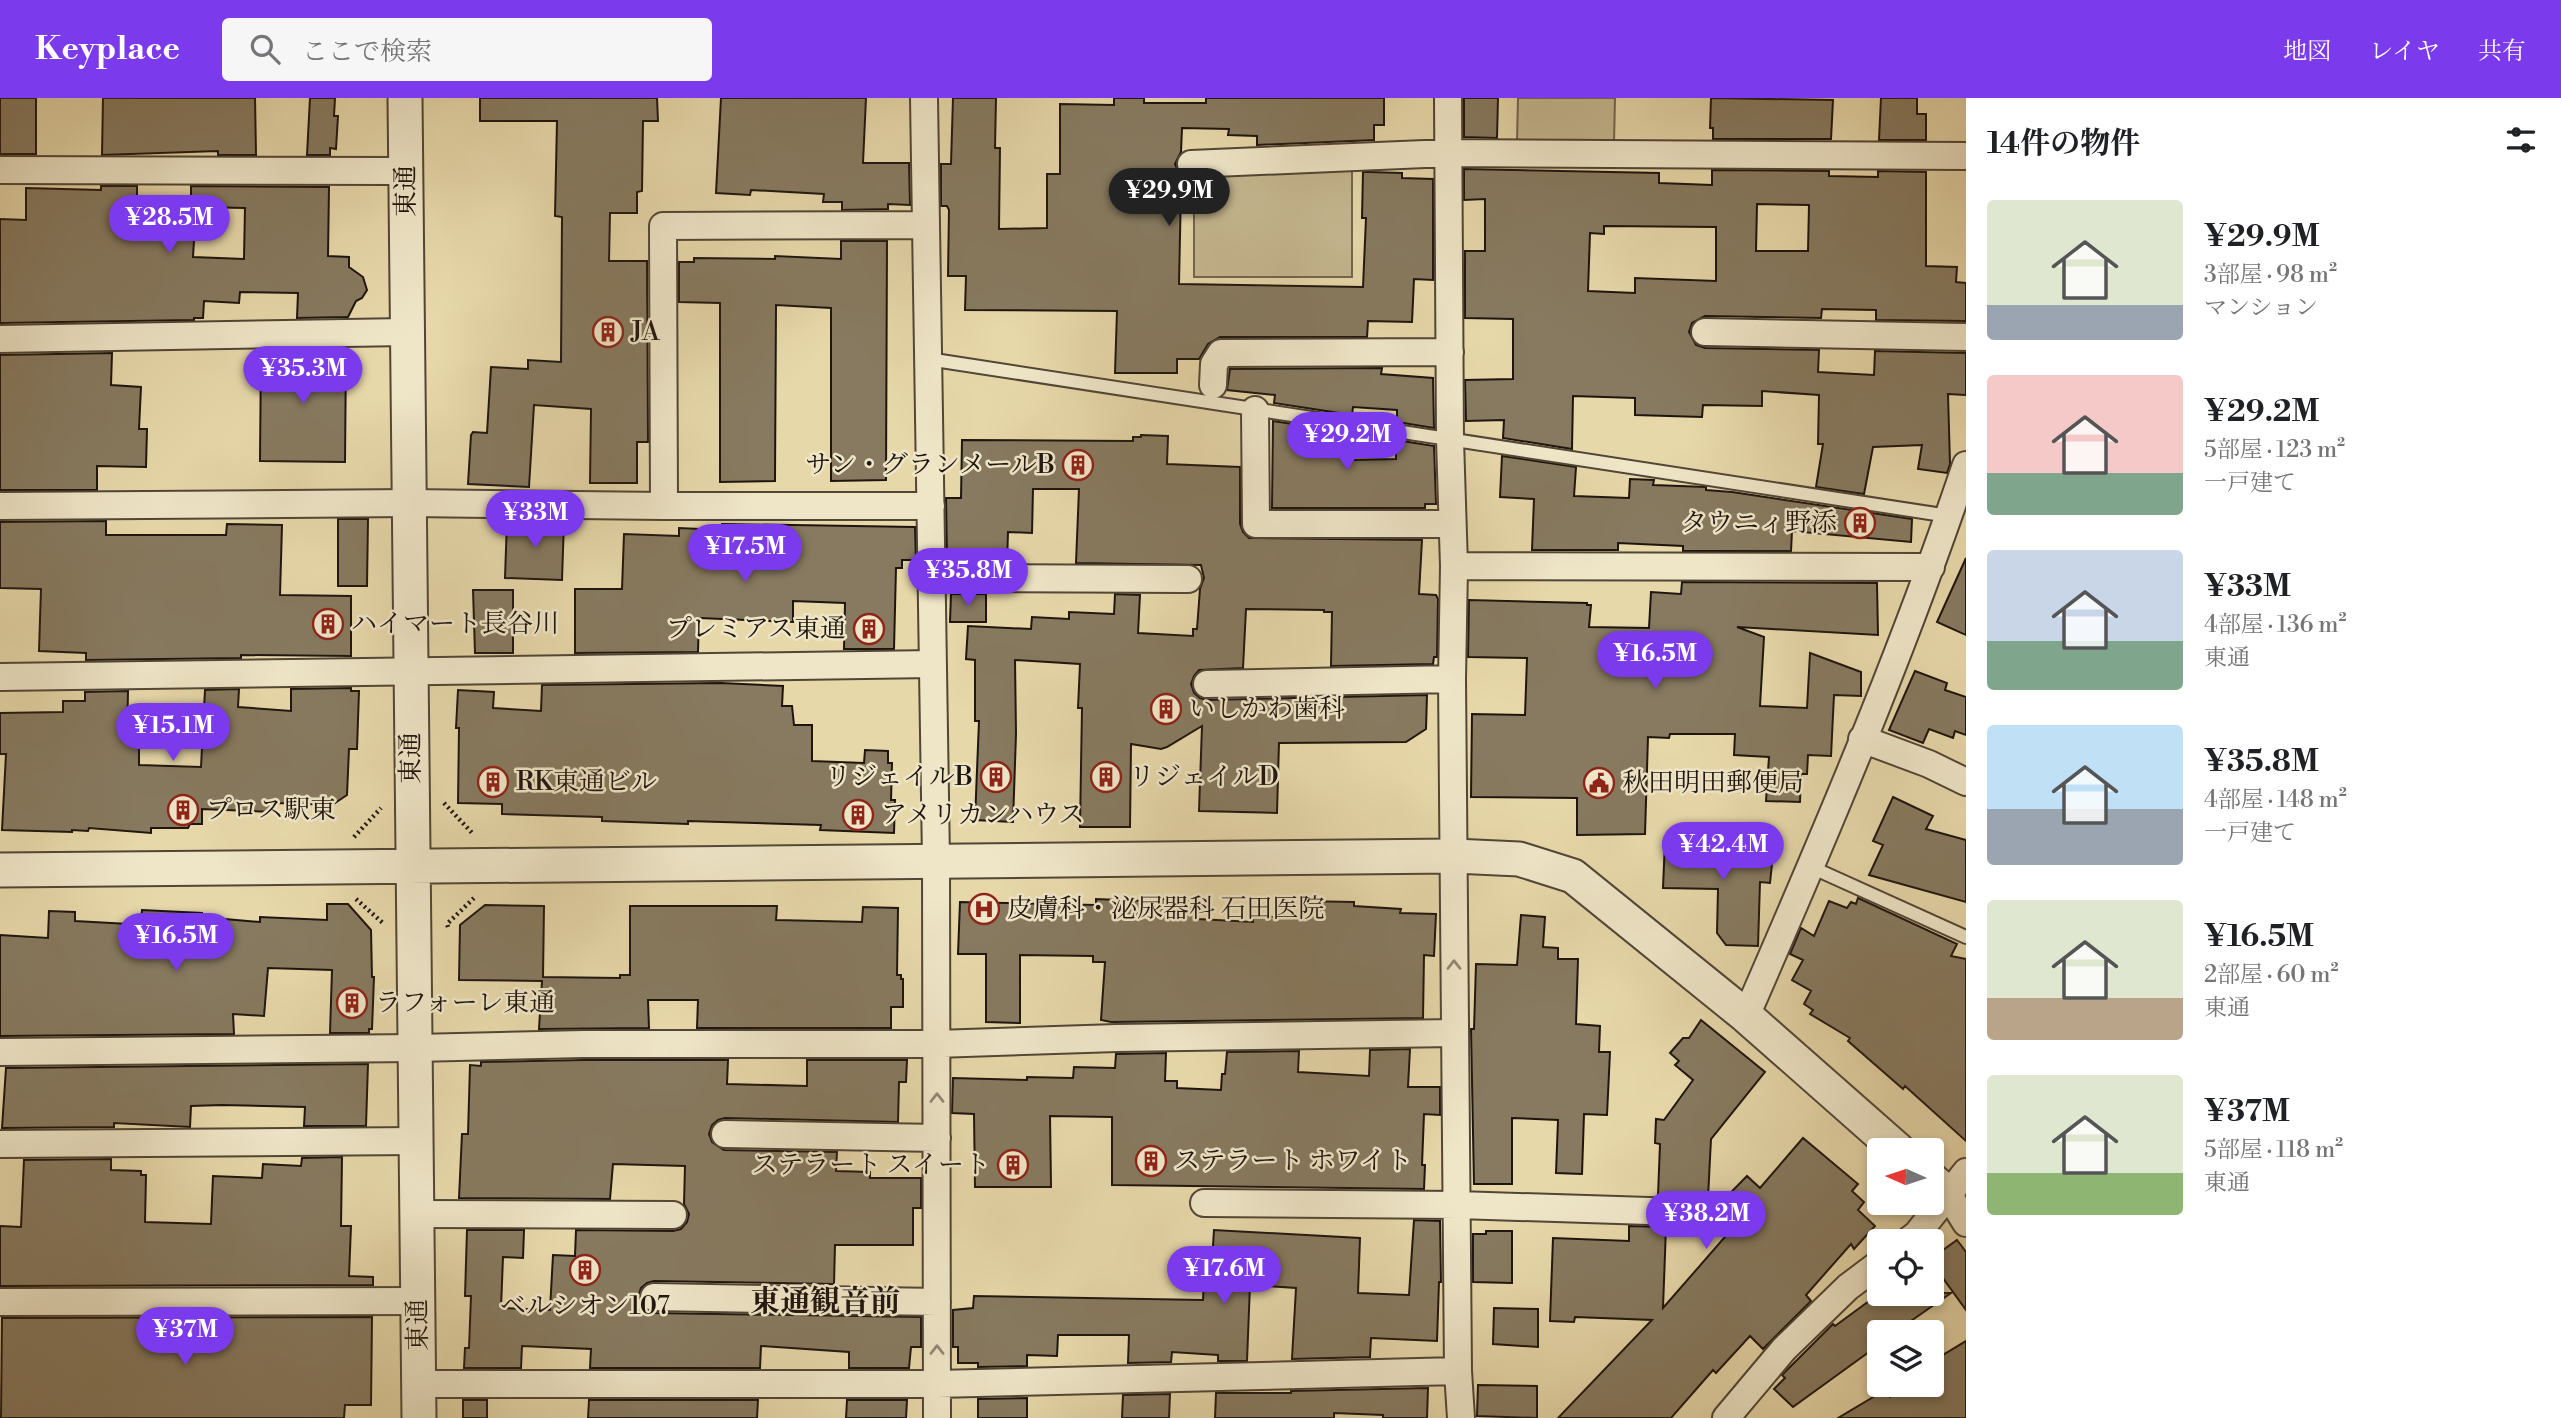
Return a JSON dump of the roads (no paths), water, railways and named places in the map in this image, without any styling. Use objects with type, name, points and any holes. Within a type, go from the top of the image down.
[{"type":"street","name":"東通","points":[[405,98],[411,868],[416,1048],[419,1418]]},
{"type":"street","points":[[923,98],[936,860],[937,1418]]},
{"type":"street","points":[[1448,98],[1450,440],[1454,566],[1454,1033],[1458,1371],[1461,1418]]},
{"type":"street","points":[[1191,164],[1448,153],[1966,156]]},
{"type":"street","points":[[0,170],[406,171]]},
{"type":"street","points":[[664,506],[663,226],[926,225]]},
{"type":"street","points":[[0,339],[406,332]]},
{"type":"street","points":[[1705,332],[1966,337]]},
{"type":"street","points":[[1213,385],[1214,364],[1221,353],[1450,352]]},
{"type":"street","points":[[1255,410],[1256,524],[1452,524]]},
{"type":"street","points":[[1746,1016],[1811,867],[1931,567],[1957,520],[1966,465]]},
{"type":"street","points":[[0,506],[410,503],[931,506]]},
{"type":"street","points":[[1454,566],[1931,567]]},
{"type":"street","points":[[932,578],[1188,579]]},
{"type":"street","points":[[0,677],[933,664]]},
{"type":"street","points":[[1206,684],[1452,679]]},
{"type":"street","points":[[1862,739],[1966,782]]},
{"type":"street","points":[[0,870],[1454,856],[1519,859],[1573,876],[1746,1016],[1884,1138]]},
{"type":"street","points":[[0,1052],[584,1044],[936,1044],[1117,1038],[1454,1033]]},
{"type":"street","points":[[725,1133],[937,1138]]},
{"type":"street","points":[[0,1144],[416,1141]]},
{"type":"street","points":[[1949,1182],[1966,1223]]},
{"type":"street","points":[[1920,1229],[1949,1182]]},
{"type":"street","points":[[1204,1203],[1458,1205],[1680,1212]]},
{"type":"street","points":[[416,1214],[673,1215]]},
{"type":"street","points":[[1726,1418],[1784,1349],[1848,1287],[1867,1273]]},
{"type":"street","points":[[654,1297],[937,1302]]},
{"type":"street","points":[[0,1303],[417,1301]]},
{"type":"street","points":[[418,1384],[937,1384],[1458,1371]]},
{"type":"lane","points":[[928,359],[1957,520]]},
{"type":"lane","points":[[1811,867],[1966,937]]},
{"type":"place","name":"JA","points":[[608,332]]},
{"type":"place","name":"サン・グランメールB","points":[[1078,465]]},
{"type":"place","name":"タウニィ野添","points":[[1860,523]]},
{"type":"place","name":"ハイマート長谷川","points":[[328,624]]},
{"type":"place","name":"プレミアス東通","points":[[869,629]]},
{"type":"place","name":"いしかわ歯科","points":[[1166,709]]},
{"type":"place","name":"リジェイルB","points":[[996,777]]},
{"type":"place","name":"リジェイルD","points":[[1106,777]]},
{"type":"place","name":"RK東通ビル","points":[[493,782]]},
{"type":"place","name":"秋田明田郵便局","points":[[1599,783]]},
{"type":"place","name":"プロス駅東","points":[[183,810]]},
{"type":"place","name":"アメリカンハウス","points":[[858,815]]},
{"type":"place","name":"皮膚科・泌尿器科 石田医院","points":[[984,909]]},
{"type":"place","name":"ラフォーレ東通","points":[[352,1003]]},
{"type":"place","name":"ステラート ホワイト","points":[[1151,1161]]},
{"type":"place","name":"ステラート スイート","points":[[1013,1165]]},
{"type":"place","name":"ベルシオン107","points":[[585,1270]]},
{"type":"district","name":"東通観音前","points":[[825,1302]]}]
